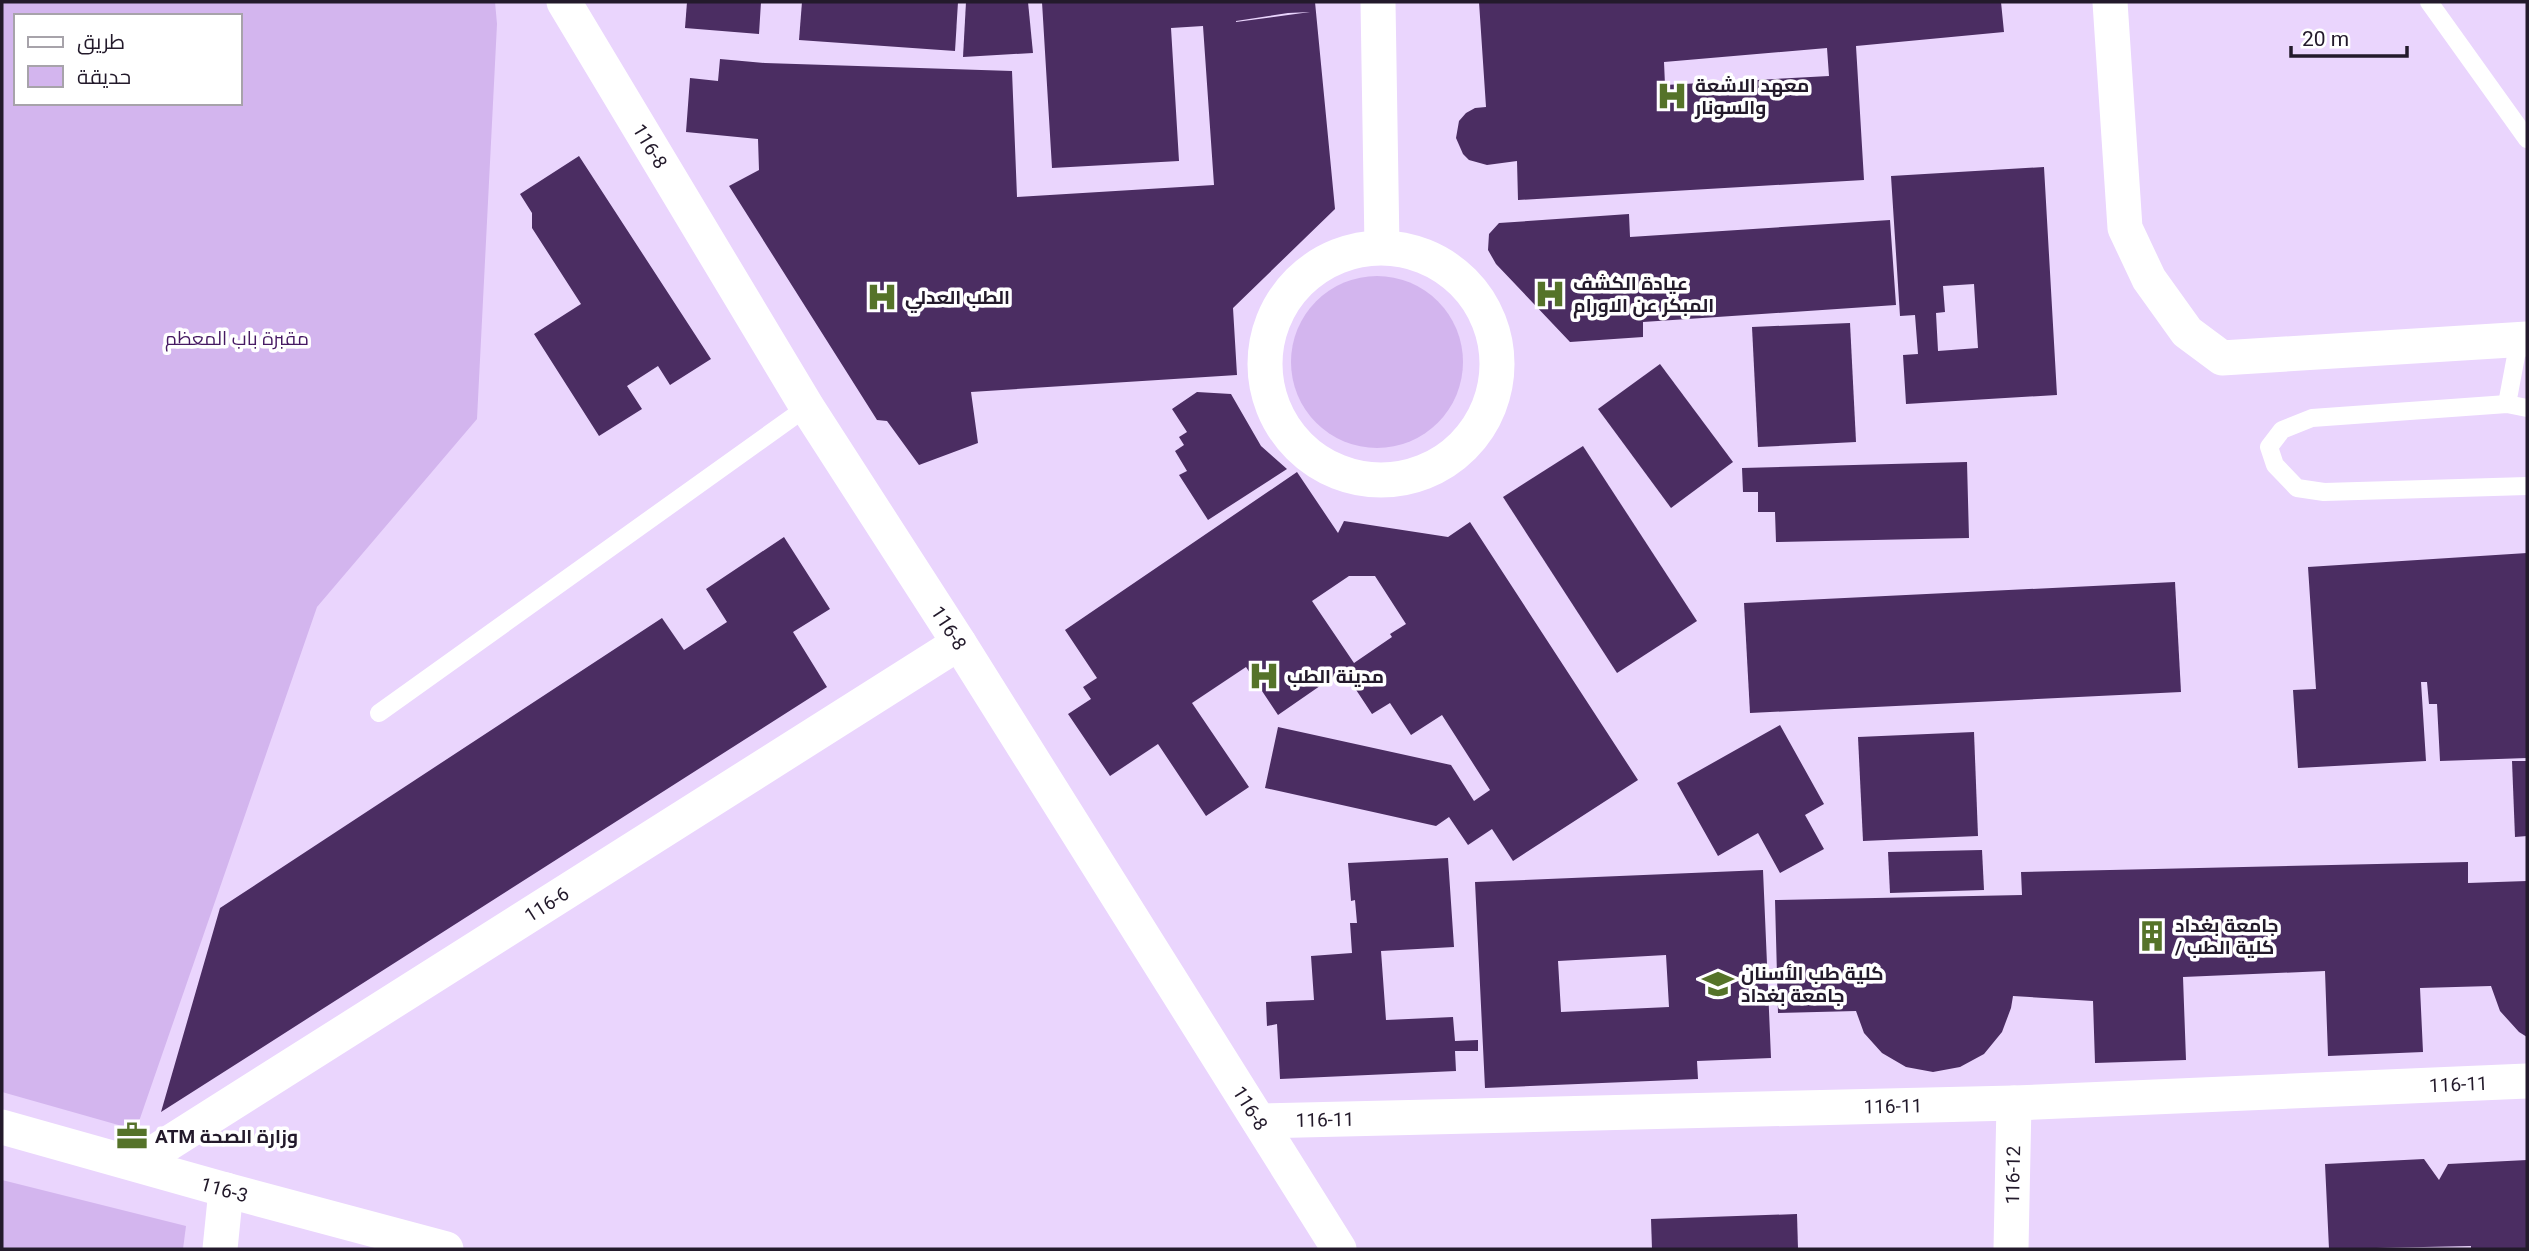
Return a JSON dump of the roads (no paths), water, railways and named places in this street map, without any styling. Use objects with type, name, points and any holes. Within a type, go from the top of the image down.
[{"type":"street","name":"116-8","points":[[564,2],[807,407],[959,643],[1339,1249]]},
{"type":"street","points":[[1378,2],[1382,247]]},
{"type":"street","points":[[2110,2],[2125,228],[2148,279],[2187,332],[2222,358],[2523,339]]},
{"type":"street","points":[[1382,247],[1413,251],[1454,272],[1477,297],[1487,315],[1498,358],[1495,391],[1477,432],[1447,461],[1421,474],[1394,480],[1354,478],[1315,459],[1292,439],[1275,411],[1265,378],[1266,345],[1271,326],[1290,289],[1331,257],[1382,247]]},
{"type":"street","name":"116-6","points":[[136,1164],[959,643]]},
{"type":"street","name":"116-11","points":[[1259,1121],[2014,1103],[2527,1081]]},
{"type":"street","name":"116-12","points":[[2011,1249],[2014,1103]]},
{"type":"street","name":"116-3","points":[[2,1127],[446,1249]]},
{"type":"street","points":[[220,1249],[226,1190]]},
{"type":"lane","points":[[2428,2],[2527,139]]},
{"type":"lane","points":[[2507,404],[2523,339]]},
{"type":"lane","points":[[2527,408],[2507,404],[2312,418],[2282,430],[2269,447],[2275,465],[2297,488],[2324,492],[2527,486]]},
{"type":"lane","points":[[379,713],[807,407]]},
{"type":"place","name":"معهد الاشعة والسونار","points":[[1672,96]]},
{"type":"place","name":"عيادة الكشف المبكر عن الاورام","points":[[1550,294]]},
{"type":"place","name":"الطب العدلي","points":[[882,297]]},
{"type":"place","name":"مدينة الطب","points":[[1264,676]]},
{"type":"place","name":"جامعة بغداد / كلية الطب","points":[[2152,936]]},
{"type":"place","name":"كلية طب الأسنان جامعة بغداد","points":[[1718,984]]},
{"type":"place","name":"ATM وزارة الصحة","points":[[132,1136]]},
{"type":"park label","name":"مقبرة باب المعظم","points":[[237,338]]}]
